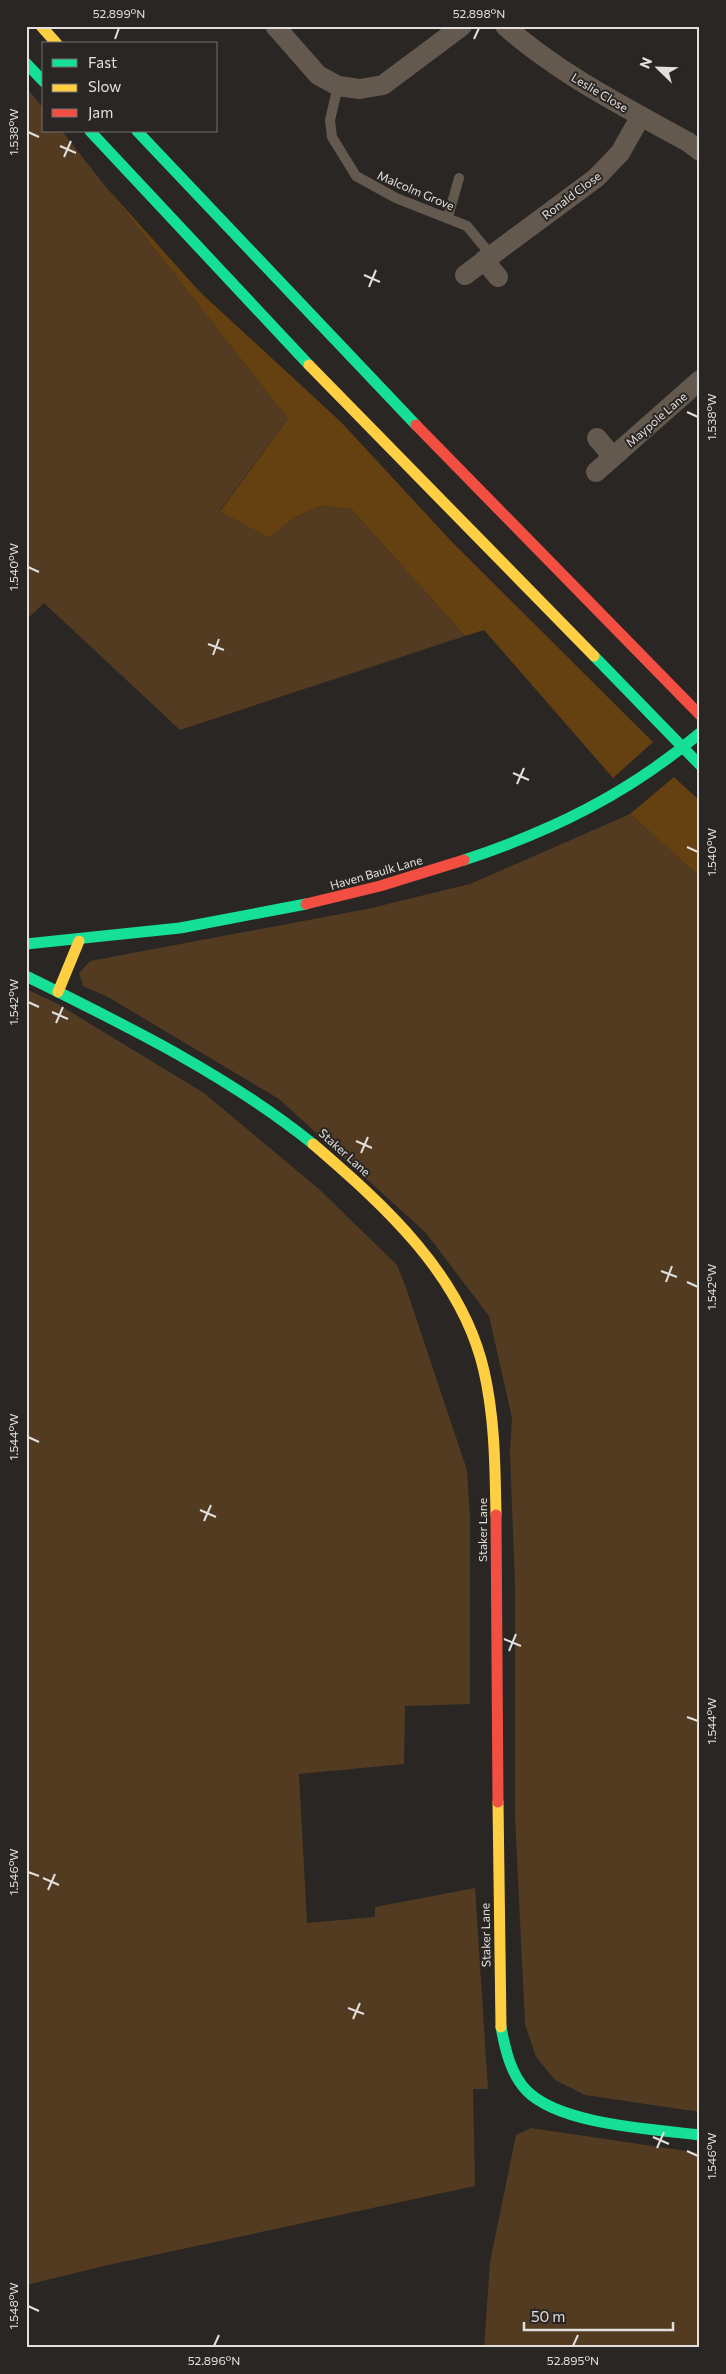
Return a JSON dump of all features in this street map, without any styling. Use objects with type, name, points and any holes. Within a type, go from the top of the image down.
[{"type":"main road","points":[[41,26],[55,42]]},
{"type":"main road","points":[[26,64],[42,80]]},
{"type":"main road","points":[[91,132],[301,357],[700,765]]},
{"type":"main road","points":[[138,132],[345,352],[697,713]]},
{"type":"main road","name":"Haven Baulk Lane","points":[[26,944],[79,941],[157,932],[316,903],[375,888],[477,856],[554,827],[584,813],[634,784],[700,732]]},
{"type":"main road","points":[[58,992],[79,941]]},
{"type":"main road","name":"Staker Lane","points":[[26,976],[174,1050],[260,1102],[324,1151],[376,1200],[429,1258],[457,1303],[477,1346],[491,1406],[496,1467],[500,2020],[504,2045],[515,2071],[528,2091],[549,2106],[585,2118],[700,2135]]},
{"type":"street","points":[[275,26],[318,75],[338,86],[360,89],[383,85],[462,26]]},
{"type":"street","name":"Leslie Close","points":[[505,26],[524,43],[598,93],[688,142],[700,151]]},
{"type":"street","name":"Ronald Close","points":[[465,275],[596,178],[620,153],[641,116]]},
{"type":"street","points":[[487,257],[498,278]]},
{"type":"street","name":"Maypole Lane","points":[[596,472],[700,380]]},
{"type":"street","points":[[597,438],[613,457]]},
{"type":"lane","name":"Malcolm Grove","points":[[338,86],[330,120],[332,137],[356,176],[396,198],[467,226],[487,257]]},
{"type":"lane","points":[[448,217],[459,178]]},
{"type":"shaded area","points":[[26,87],[42,107],[42,132],[63,132],[288,419],[220,510],[269,538],[294,518],[320,506],[351,509],[465,636],[180,730],[44,603],[26,620]]},
{"type":"shaded area","points":[[106,187],[200,292],[341,422],[452,542],[653,742],[613,778],[484,630],[465,636],[351,509],[320,506],[294,518],[269,538],[220,511],[288,419]]},
{"type":"shaded area","points":[[674,777],[700,801],[700,877],[630,814]]},
{"type":"shaded area","points":[[630,814],[700,877],[700,2112],[585,2095],[555,2080],[536,2057],[525,2024],[515,1816],[515,1585],[510,1452],[512,1418],[489,1316],[426,1233],[279,1099],[108,997],[83,986],[79,973],[90,961],[367,909],[470,884]]},
{"type":"shaded area","points":[[26,989],[56,1003],[204,1093],[320,1190],[397,1265],[467,1470],[470,1518],[470,1704],[405,1706],[404,1764],[299,1774],[307,1923],[375,1917],[375,1907],[475,1888],[488,2089],[473,2089],[475,2186],[108,2265],[26,2285]]},
{"type":"shaded area","points":[[531,2128],[700,2153],[700,2348],[484,2348],[490,2262],[516,2135]]},
{"type":"traffic: fast","points":[[26,63],[42,80]]},
{"type":"traffic: fast","points":[[91,132],[309,365]]},
{"type":"traffic: fast","points":[[138,132],[416,425]]},
{"type":"traffic: fast","points":[[594,656],[700,765]]},
{"type":"traffic: fast","points":[[464,860],[528,836],[588,808],[646,774],[700,733]]},
{"type":"traffic: fast","points":[[26,944],[180,928],[306,904]]},
{"type":"traffic: fast","points":[[26,976],[137,1032],[210,1073],[280,1119],[313,1144]]},
{"type":"traffic: fast","points":[[501,2027],[507,2053],[521,2085],[542,2102],[562,2111],[609,2124],[700,2135]]},
{"type":"traffic: slow","points":[[41,26],[55,42]]},
{"type":"traffic: slow","points":[[309,365],[594,656]]},
{"type":"traffic: slow","points":[[58,992],[79,941]]},
{"type":"traffic: slow","points":[[313,1144],[393,1218],[439,1273],[458,1304],[473,1336],[488,1389],[494,1443],[496,1515]]},
{"type":"traffic: slow","points":[[498,1802],[501,2027]]},
{"type":"traffic: jam","points":[[416,425],[700,715]]},
{"type":"traffic: jam","points":[[306,904],[380,886],[464,860]]},
{"type":"traffic: jam","points":[[496,1515],[498,1802]]}]
